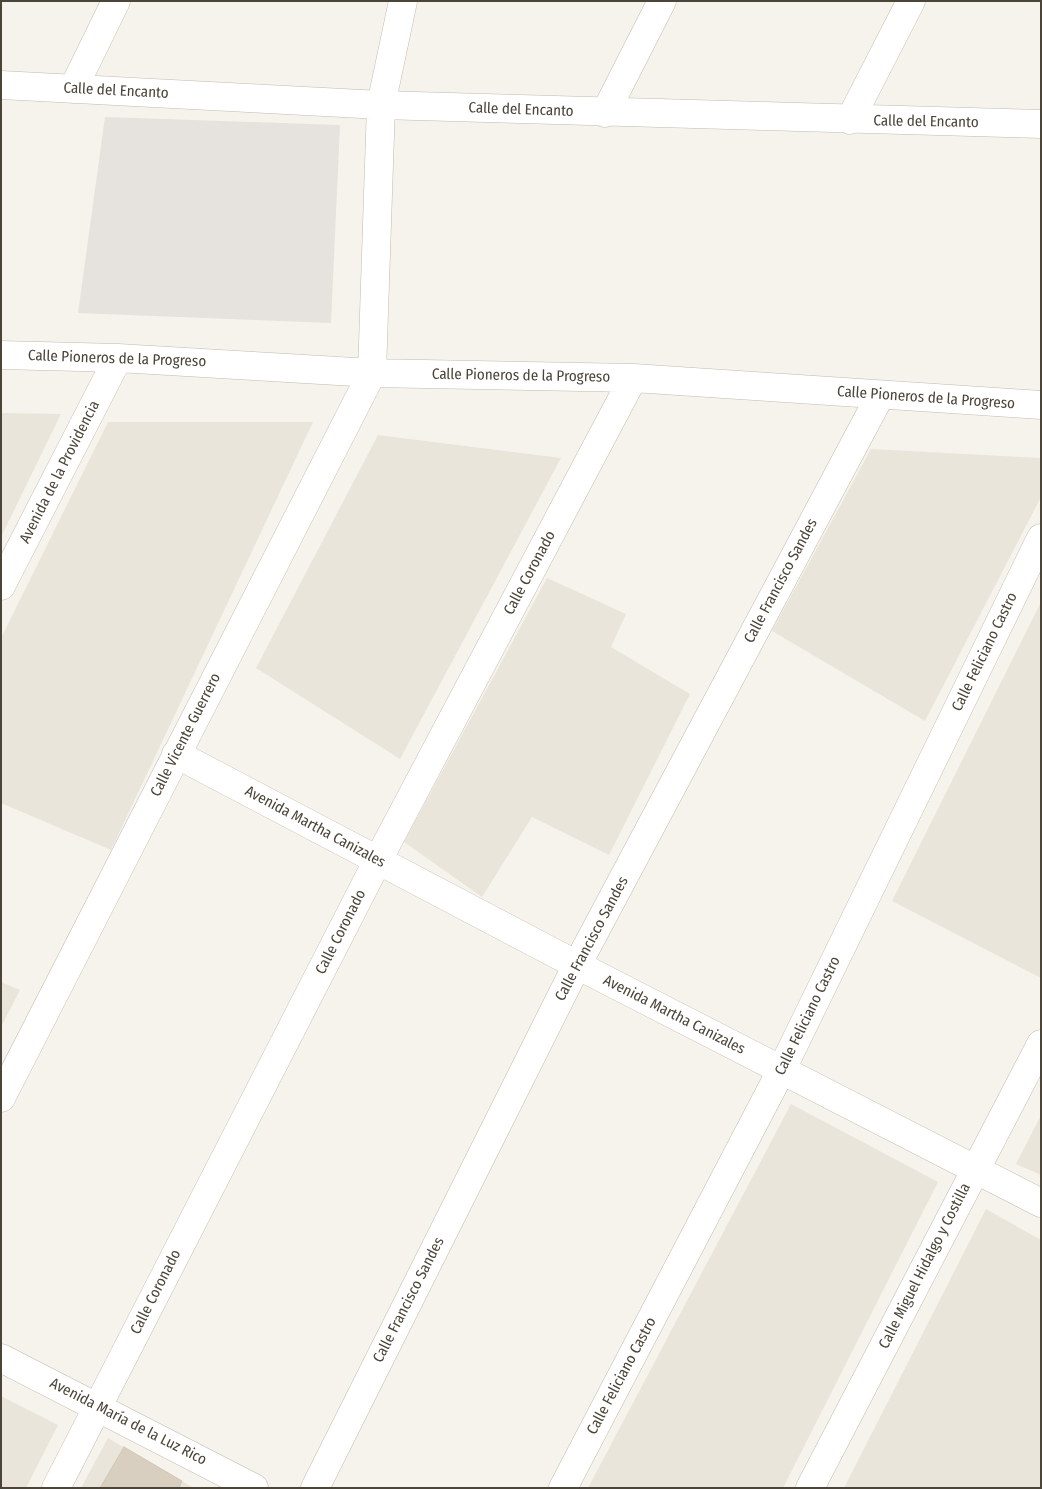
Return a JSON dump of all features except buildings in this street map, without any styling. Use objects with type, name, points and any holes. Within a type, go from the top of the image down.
[{"type":"street","points":[[73,89],[116,1]]},
{"type":"street","points":[[372,373],[381,105],[403,1]]},
{"type":"street","points":[[606,113],[662,1]]},
{"type":"street","points":[[850,120],[911,1]]},
{"type":"street","name":"Calle del Encanto","points":[[1,85],[381,105],[606,113],[1041,124]]},
{"type":"street","name":"Calle Pioneros de la Progreso","points":[[1,355],[118,358],[372,373],[633,378],[880,396],[1041,405]]},
{"type":"street","name":"Avenida de la Providencia","points":[[1,586],[118,358]]},
{"type":"street","name":"Calle Vicente Guerrero","points":[[1,1098],[372,373]]},
{"type":"street","name":"Calle Coronado","points":[[56,1488],[378,860],[633,378]]},
{"type":"street","name":"Calle Francisco Sandes","points":[[315,1488],[577,965],[880,396]]},
{"type":"street","name":"Calle Feliciano Castro","points":[[563,1488],[781,1071],[1041,538]]},
{"type":"street","name":"Avenida Martha Canizales","points":[[176,754],[577,965],[1041,1204]]},
{"type":"street","name":"Calle Miguel Hidalgo y Costilla","points":[[810,1488],[1041,1044]]},
{"type":"street","name":"Avenida María de la Luz Rico","points":[[1,1358],[254,1488]]},
{"type":"shaded area","points":[[105,117],[340,125],[331,323],[78,313]]},
{"type":"shaded area","points":[[1,413],[61,414],[1,537]]},
{"type":"shaded area","points":[[108,422],[313,422],[111,850],[1,803],[1,638]]},
{"type":"shaded area","points":[[378,435],[561,458],[400,759],[256,668]]},
{"type":"shaded area","points":[[871,449],[1041,458],[1041,497],[925,721],[772,631]]},
{"type":"shaded area","points":[[547,578],[626,614],[611,647],[690,694],[609,855],[532,817],[482,897],[404,842]]},
{"type":"shaded area","points":[[1041,602],[1041,978],[892,901]]},
{"type":"shaded area","points":[[1,982],[20,990],[1,1027]]},
{"type":"shaded area","points":[[791,1104],[938,1182],[783,1488],[588,1488]]},
{"type":"shaded area","points":[[1041,1115],[1041,1175],[1016,1164]]},
{"type":"shaded area","points":[[986,1209],[1041,1240],[1041,1488],[844,1488]]},
{"type":"shaded area","points":[[1,1396],[58,1425],[26,1488],[1,1488]]},
{"type":"shaded area","points":[[108,1438],[194,1488],[81,1488]]}]
